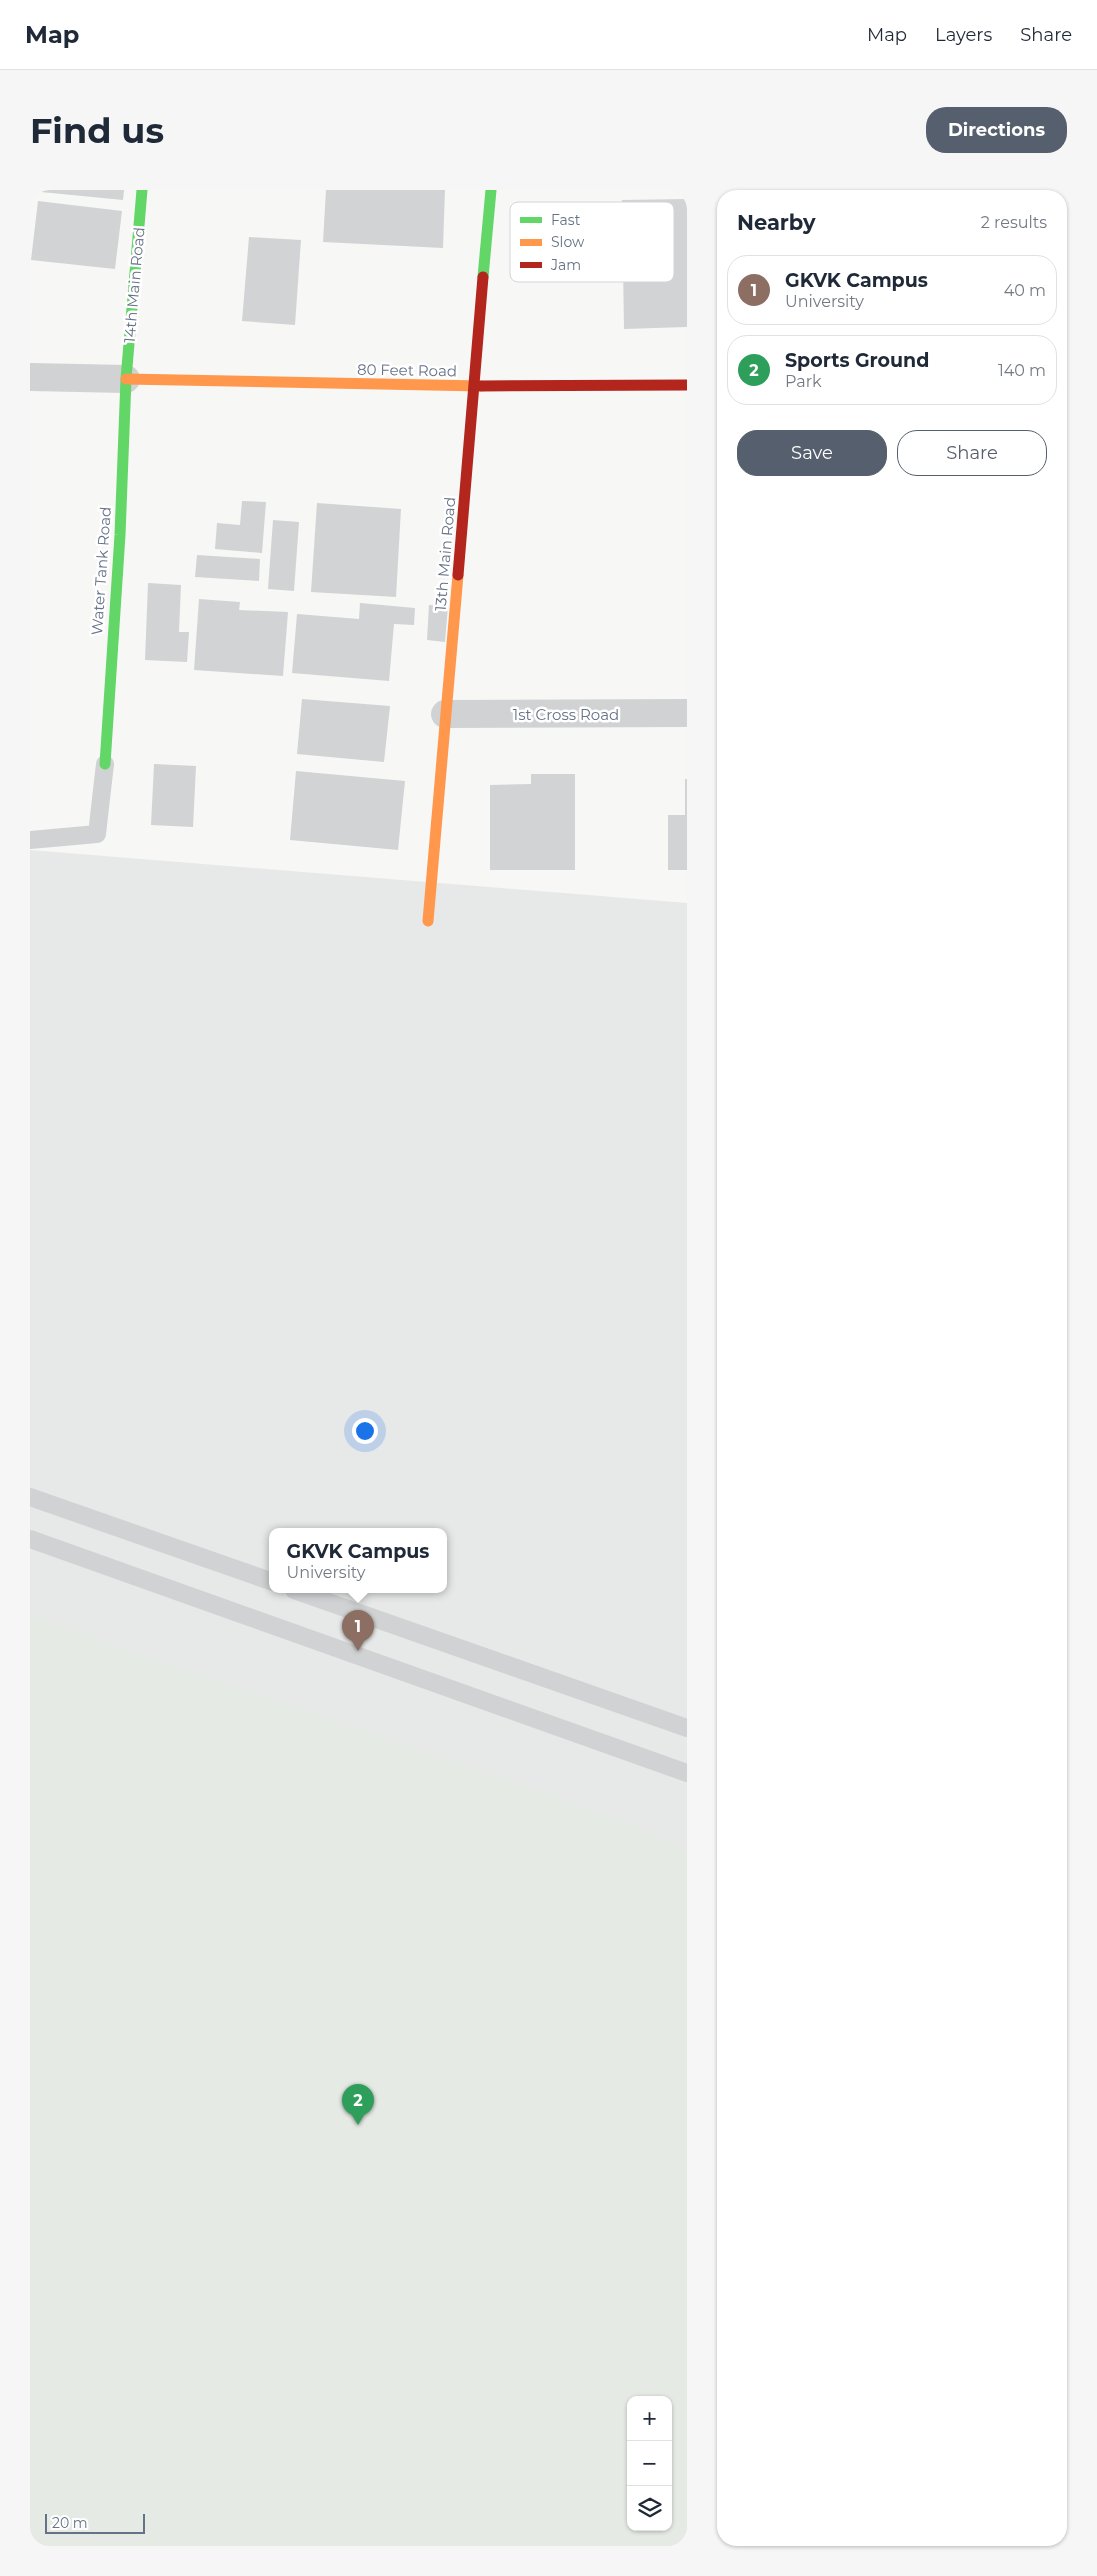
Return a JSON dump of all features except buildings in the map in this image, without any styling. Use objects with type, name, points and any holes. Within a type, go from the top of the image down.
[{"type":"street","name":"14th Main Road","points":[[126,379],[142,190]]},
{"type":"street","name":"13th Main Road","points":[[428,921],[491,190]]},
{"type":"street","points":[[30,377],[126,379]]},
{"type":"street","name":"80 Feet Road","points":[[126,379],[475,386],[687,385]]},
{"type":"street","name":"Water Tank Road","points":[[105,764],[120,535],[126,379]]},
{"type":"street","name":"1st Cross Road","points":[[445,714],[687,713]]},
{"type":"lane","points":[[30,840],[97,834],[105,764]]},
{"type":"lane","points":[[30,1497],[269,1581]]},
{"type":"lane","points":[[30,1538],[687,1773]]},
{"type":"lane","points":[[303,1593],[687,1728]]},
{"type":"shaded area","points":[[30,850],[687,903],[687,2546],[30,2546]]},
{"type":"shaded area","points":[[30,1615],[611,1816],[687,1849],[687,2546],[30,2546]]},
{"type":"traffic: fast","points":[[105,764],[120,535],[126,379],[142,190]]},
{"type":"traffic: fast","points":[[483,277],[491,190]]},
{"type":"traffic: slow","points":[[126,379],[481,386]]},
{"type":"traffic: slow","points":[[428,921],[458,575]]},
{"type":"traffic: jam","points":[[458,575],[483,277]]},
{"type":"traffic: jam","points":[[481,386],[687,385]]},
{"type":"place","name":"GKVK Campus","points":[[358,1651]]},
{"type":"place","name":"Sports Ground","points":[[358,2125]]}]
